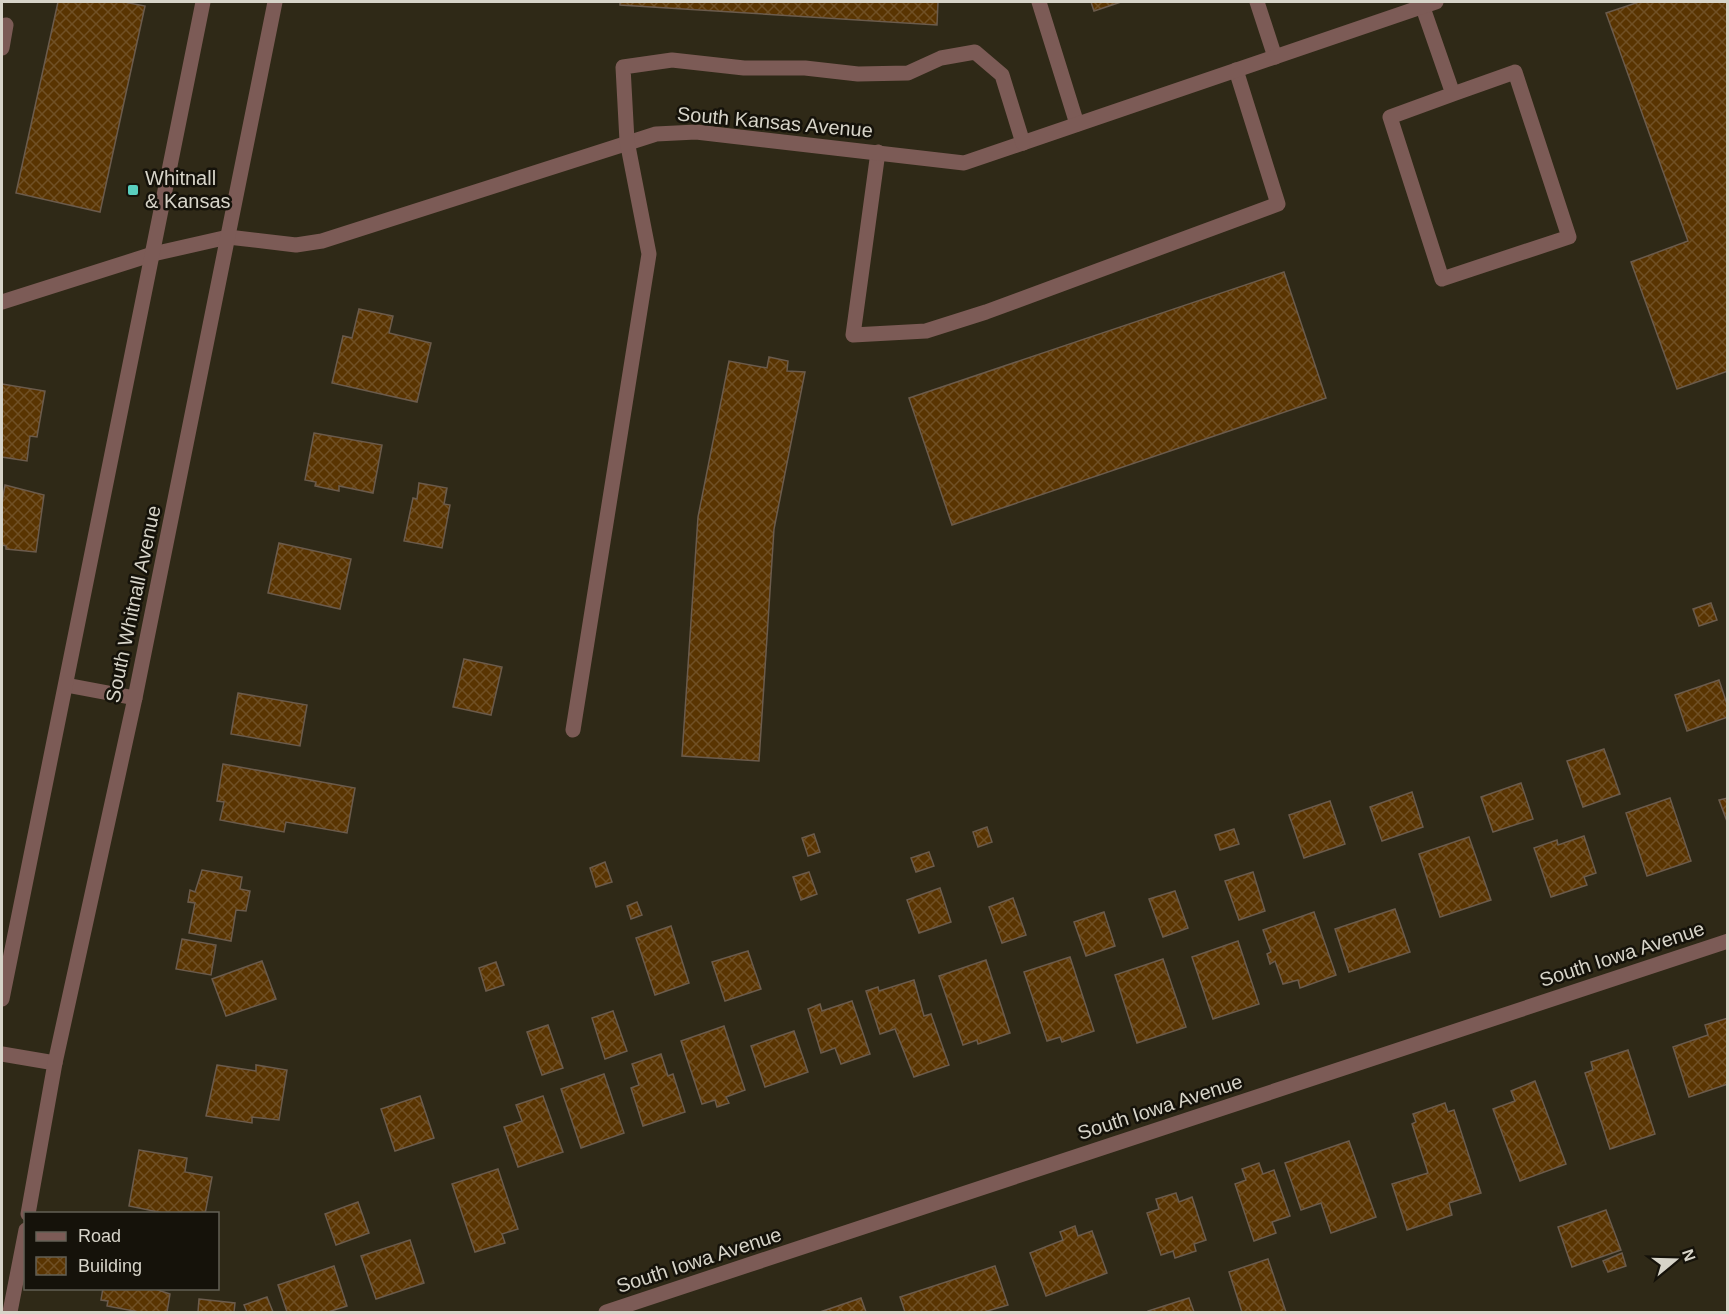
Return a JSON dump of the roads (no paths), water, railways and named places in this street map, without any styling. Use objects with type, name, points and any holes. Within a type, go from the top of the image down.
[{"type":"street","points":[[2,999],[203,2]]},
{"type":"street","name":"South Whitnall Avenue","points":[[28,1212],[55,1062],[135,698],[275,2]]},
{"type":"street","points":[[1039,2],[1077,124]]},
{"type":"street","points":[[1257,2],[1275,57]]},
{"type":"street","points":[[1426,3],[1453,93]]},
{"type":"street","name":"South Kansas Avenue","points":[[2,302],[153,254],[228,237],[287,244],[322,241],[627,141],[656,134],[696,132],[964,163],[1426,3]]},
{"type":"street","points":[[2,48],[6,25]]},
{"type":"street","points":[[573,730],[649,254],[627,141],[623,67],[672,60],[744,68],[805,68],[858,74],[908,73],[941,58],[975,52],[1002,75],[1023,143]]},
{"type":"street","points":[[878,152],[853,335],[926,331],[986,312],[1278,204],[1236,70]]},
{"type":"street","points":[[1515,72],[1569,237],[1442,279],[1390,117],[1453,93],[1515,72]]},
{"type":"street","points":[[66,685],[135,698]]},
{"type":"street","name":"South Iowa Avenue","points":[[606,1312],[1728,941]]},
{"type":"street","points":[[2,1054],[55,1062]]},
{"type":"street","points":[[10,1312],[24,1240]]},
{"type":"place","name":"Whitnall & Kansas","points":[[133,190]]}]
